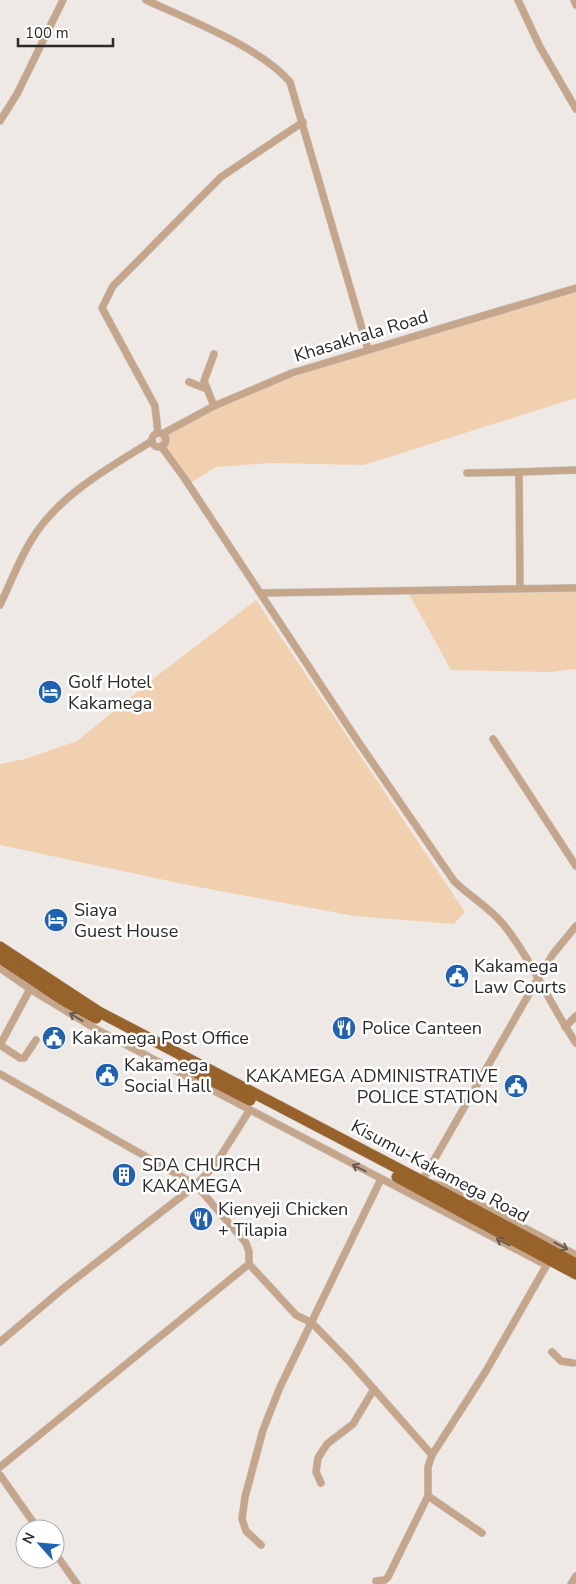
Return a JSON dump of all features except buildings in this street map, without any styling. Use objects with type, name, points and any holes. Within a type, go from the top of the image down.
[{"type":"highway","name":"Kisumu-Kakamega Road","points":[[0,947],[99,1012],[576,1264]]},
{"type":"highway","name":"Kisumu-Kakamega Road","points":[[0,958],[63,1000],[197,1073],[419,1188],[548,1262],[576,1274]]},
{"type":"street","points":[[0,121],[17,94],[63,0]]},
{"type":"street","points":[[146,0],[249,50],[280,69],[290,82],[368,349]]},
{"type":"street","points":[[518,0],[540,47],[576,109]]},
{"type":"street","points":[[574,0],[576,5]]},
{"type":"street","points":[[161,446],[165,440],[160,433],[155,406],[102,308],[108,294],[134,264],[221,177],[303,122]]},
{"type":"street","name":"Khasakhala Road","points":[[160,433],[266,382],[368,349],[576,288]]},
{"type":"street","points":[[214,354],[204,381],[214,406]]},
{"type":"street","points":[[188,382],[207,389]]},
{"type":"street","points":[[0,605],[29,544],[51,514],[99,475],[152,440],[154,434],[160,433]]},
{"type":"street","points":[[152,440],[154,445],[161,446],[261,593],[357,740],[454,881],[502,923],[576,1043]]},
{"type":"street","points":[[467,473],[576,470]]},
{"type":"street","points":[[519,472],[520,588]]},
{"type":"street","points":[[261,593],[576,588]]},
{"type":"street","points":[[493,739],[576,866]]},
{"type":"street","points":[[576,926],[553,954],[422,1181],[447,1187],[576,1254]]},
{"type":"street","points":[[0,968],[30,989],[96,1029],[249,1111],[548,1262],[486,1371],[432,1455],[428,1467],[428,1496],[388,1577],[385,1580],[376,1581]]},
{"type":"street","points":[[30,989],[0,1045],[20,1058],[24,1058],[36,1040]]},
{"type":"street","points":[[565,1027],[576,1016]]},
{"type":"street","points":[[197,1073],[207,1088]]},
{"type":"street","points":[[0,1074],[196,1185],[246,1242],[249,1252],[249,1264],[296,1314],[312,1323],[432,1455]]},
{"type":"street","points":[[0,1342],[65,1287],[196,1185],[215,1165],[249,1111]]},
{"type":"street","points":[[261,1545],[250,1537],[243,1527],[245,1497],[266,1422],[280,1387],[381,1179]]},
{"type":"street","points":[[0,1467],[249,1264]]},
{"type":"street","points":[[552,1352],[561,1361],[575,1362]]},
{"type":"street","points":[[321,1483],[316,1472],[318,1458],[327,1444],[353,1424],[374,1389]]},
{"type":"street","points":[[0,1475],[31,1519]]},
{"type":"street","points":[[428,1496],[482,1533]]},
{"type":"street","points":[[65,1568],[76,1584]]},
{"type":"street","points":[[570,1584],[576,1576]]},
{"type":"shaded area","points":[[576,289],[576,398],[364,465],[271,463],[216,467],[187,485],[158,439],[221,405],[256,390],[370,351]]},
{"type":"shaded area","points":[[576,592],[576,669],[551,672],[451,670],[409,594]]},
{"type":"shaded area","points":[[256,600],[465,912],[454,924],[354,916],[188,885],[0,845],[0,764],[25,759],[77,741],[162,672]]},
{"type":"place","name":"Golf Hotel Kakamega","points":[[50,692]]},
{"type":"place","name":"Siaya Guest House","points":[[56,920]]},
{"type":"place","name":"Kakamega Law Courts","points":[[457,976]]},
{"type":"place","name":"Police Canteen","points":[[344,1028]]},
{"type":"place","name":"Kakamega Post Office","points":[[54,1038]]},
{"type":"place","name":"Kakamega Social Hall","points":[[107,1075]]},
{"type":"place","name":"KAKAMEGA ADMINISTRATIVE POLICE STATION","points":[[516,1086]]},
{"type":"place","name":"SDA CHURCH KAKAMEGA","points":[[124,1175]]},
{"type":"place","name":"Kienyeji Chicken + Tilapia","points":[[201,1219]]}]
